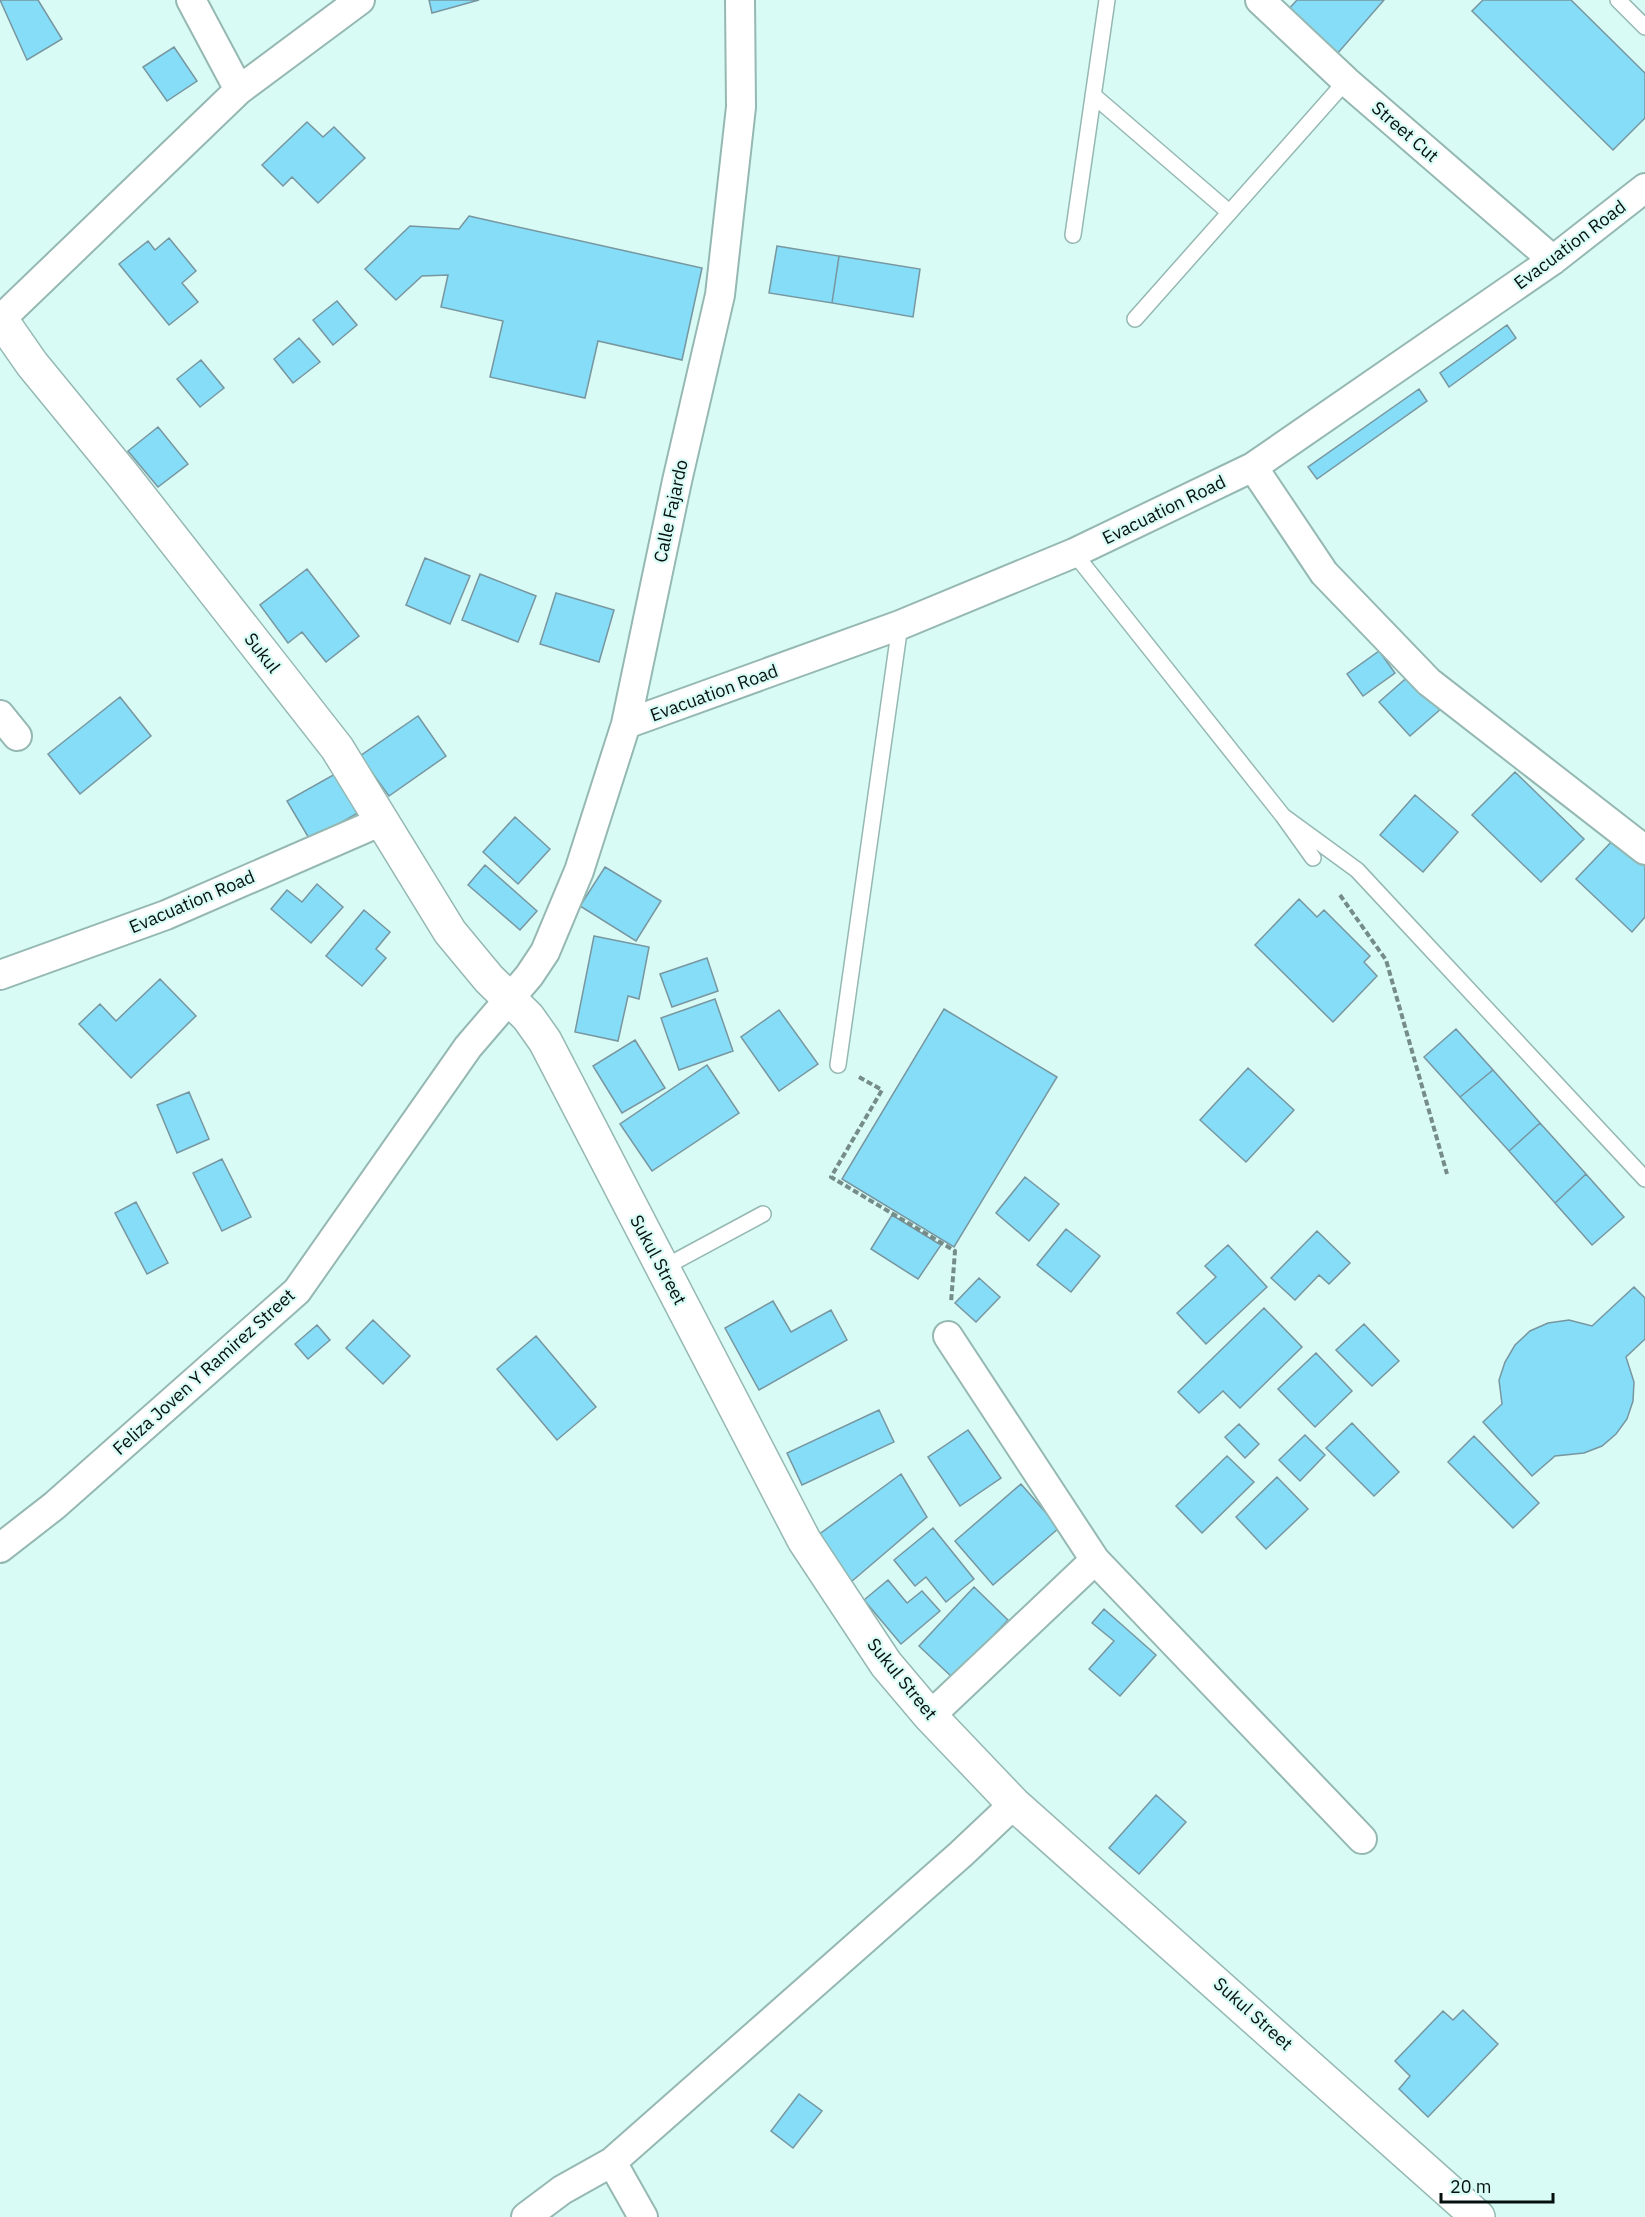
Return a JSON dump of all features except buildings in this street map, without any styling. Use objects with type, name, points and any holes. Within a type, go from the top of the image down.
[{"type":"street","points":[[191,0],[239,90]]},
{"type":"street","points":[[0,319],[239,90],[360,0]]},
{"type":"street","name":"Calle Fajardo","points":[[509,998],[545,952],[562,915],[579,872],[626,724],[677,481],[720,295],[741,107],[740,0]]},
{"type":"street","name":"Street Cut","points":[[1260,0],[1346,81],[1553,260]]},
{"type":"street","name":"Evacuation Road","points":[[626,724],[900,626],[1074,553],[1253,467],[1553,260],[1645,188]]},
{"type":"street","name":"Sukul","points":[[0,319],[32,364],[337,748],[430,905],[489,979],[509,998]]},
{"type":"street","points":[[1253,467],[1324,573],[1429,682],[1645,850]]},
{"type":"street","name":"Evacuation Road","points":[[0,975],[166,915],[382,821]]},
{"type":"street","name":"Sukul Street","points":[[509,998],[528,1017],[550,1049],[661,1269],[693,1325],[804,1540],[886,1664],[930,1716],[1014,1804],[1478,2217]]},
{"type":"street","name":"Feliza Joven Y Ramirez Street","points":[[0,1548],[54,1506],[297,1291],[468,1047],[509,998]]},
{"type":"street","points":[[948,1336],[1095,1560],[1362,1839]]},
{"type":"street","points":[[930,1716],[1095,1560]]},
{"type":"street","points":[[526,2217],[562,2190],[612,2162],[961,1854],[1014,1804]]},
{"type":"street","points":[[612,2162],[643,2217]]},
{"type":"lane","points":[[1073,235],[1107,0]]},
{"type":"lane","points":[[1618,0],[1645,27]]},
{"type":"lane","points":[[1135,319],[1346,81]]},
{"type":"lane","points":[[1093,95],[1229,212]]},
{"type":"lane","points":[[1074,553],[1283,816],[1313,858]]},
{"type":"lane","points":[[838,1065],[900,626]]},
{"type":"lane","points":[[1283,816],[1358,870],[1645,1179]]},
{"type":"lane","points":[[661,1269],[763,1214]]},
{"type":"path","points":[[1313,858],[1386,960],[1447,1174]]},
{"type":"path","points":[[838,1065],[882,1090],[831,1177],[955,1251],[948,1336]]}]
